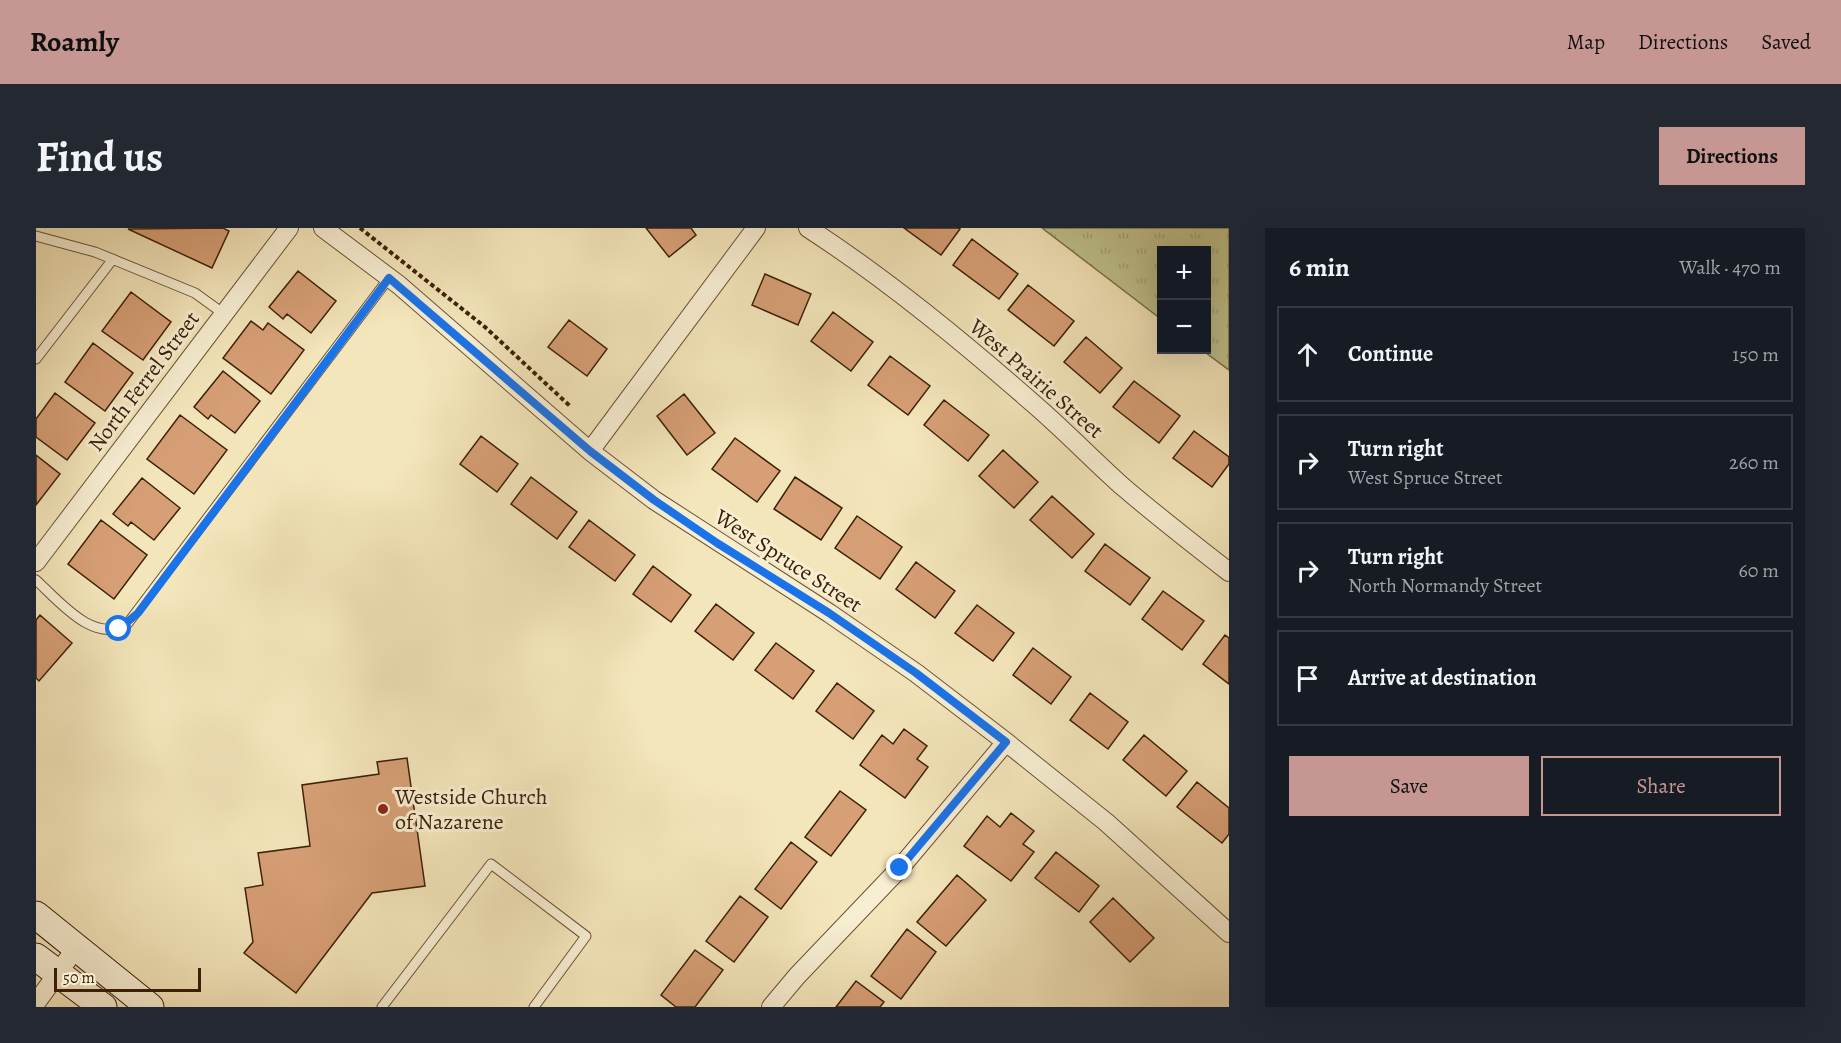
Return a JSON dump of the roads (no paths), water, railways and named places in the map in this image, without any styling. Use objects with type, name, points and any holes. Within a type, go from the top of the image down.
[{"type":"street","name":"North Ferrel Street","points":[[39,551],[289,228]]},
{"type":"street","name":"West Spruce Street","points":[[323,228],[389,278],[590,451],[654,500],[717,543],[829,613],[916,673],[1006,742],[1106,822],[1229,933]]},
{"type":"street","points":[[590,451],[756,228]]},
{"type":"street","name":"West Prairie Street","points":[[808,228],[909,300],[979,357],[1121,484],[1177,532],[1229,572]]},
{"type":"street","points":[[771,1007],[797,976],[914,852],[1006,742]]},
{"type":"street","points":[[36,915],[150,1007]]},
{"type":"street","points":[[36,1003],[76,948]]},
{"type":"street","points":[[36,957],[103,1007]]},
{"type":"lane","points":[[36,236],[95,252],[195,293],[224,314]]},
{"type":"lane","points":[[36,359],[113,259]]},
{"type":"lane","points":[[36,580],[82,620],[98,629],[110,631],[119,629],[128,622],[138,613],[389,278]]},
{"type":"lane","points":[[382,1007],[491,864],[586,936],[534,1007]]},
{"type":"place","name":"Westside Church of Nazarene","points":[[383,809]]}]
